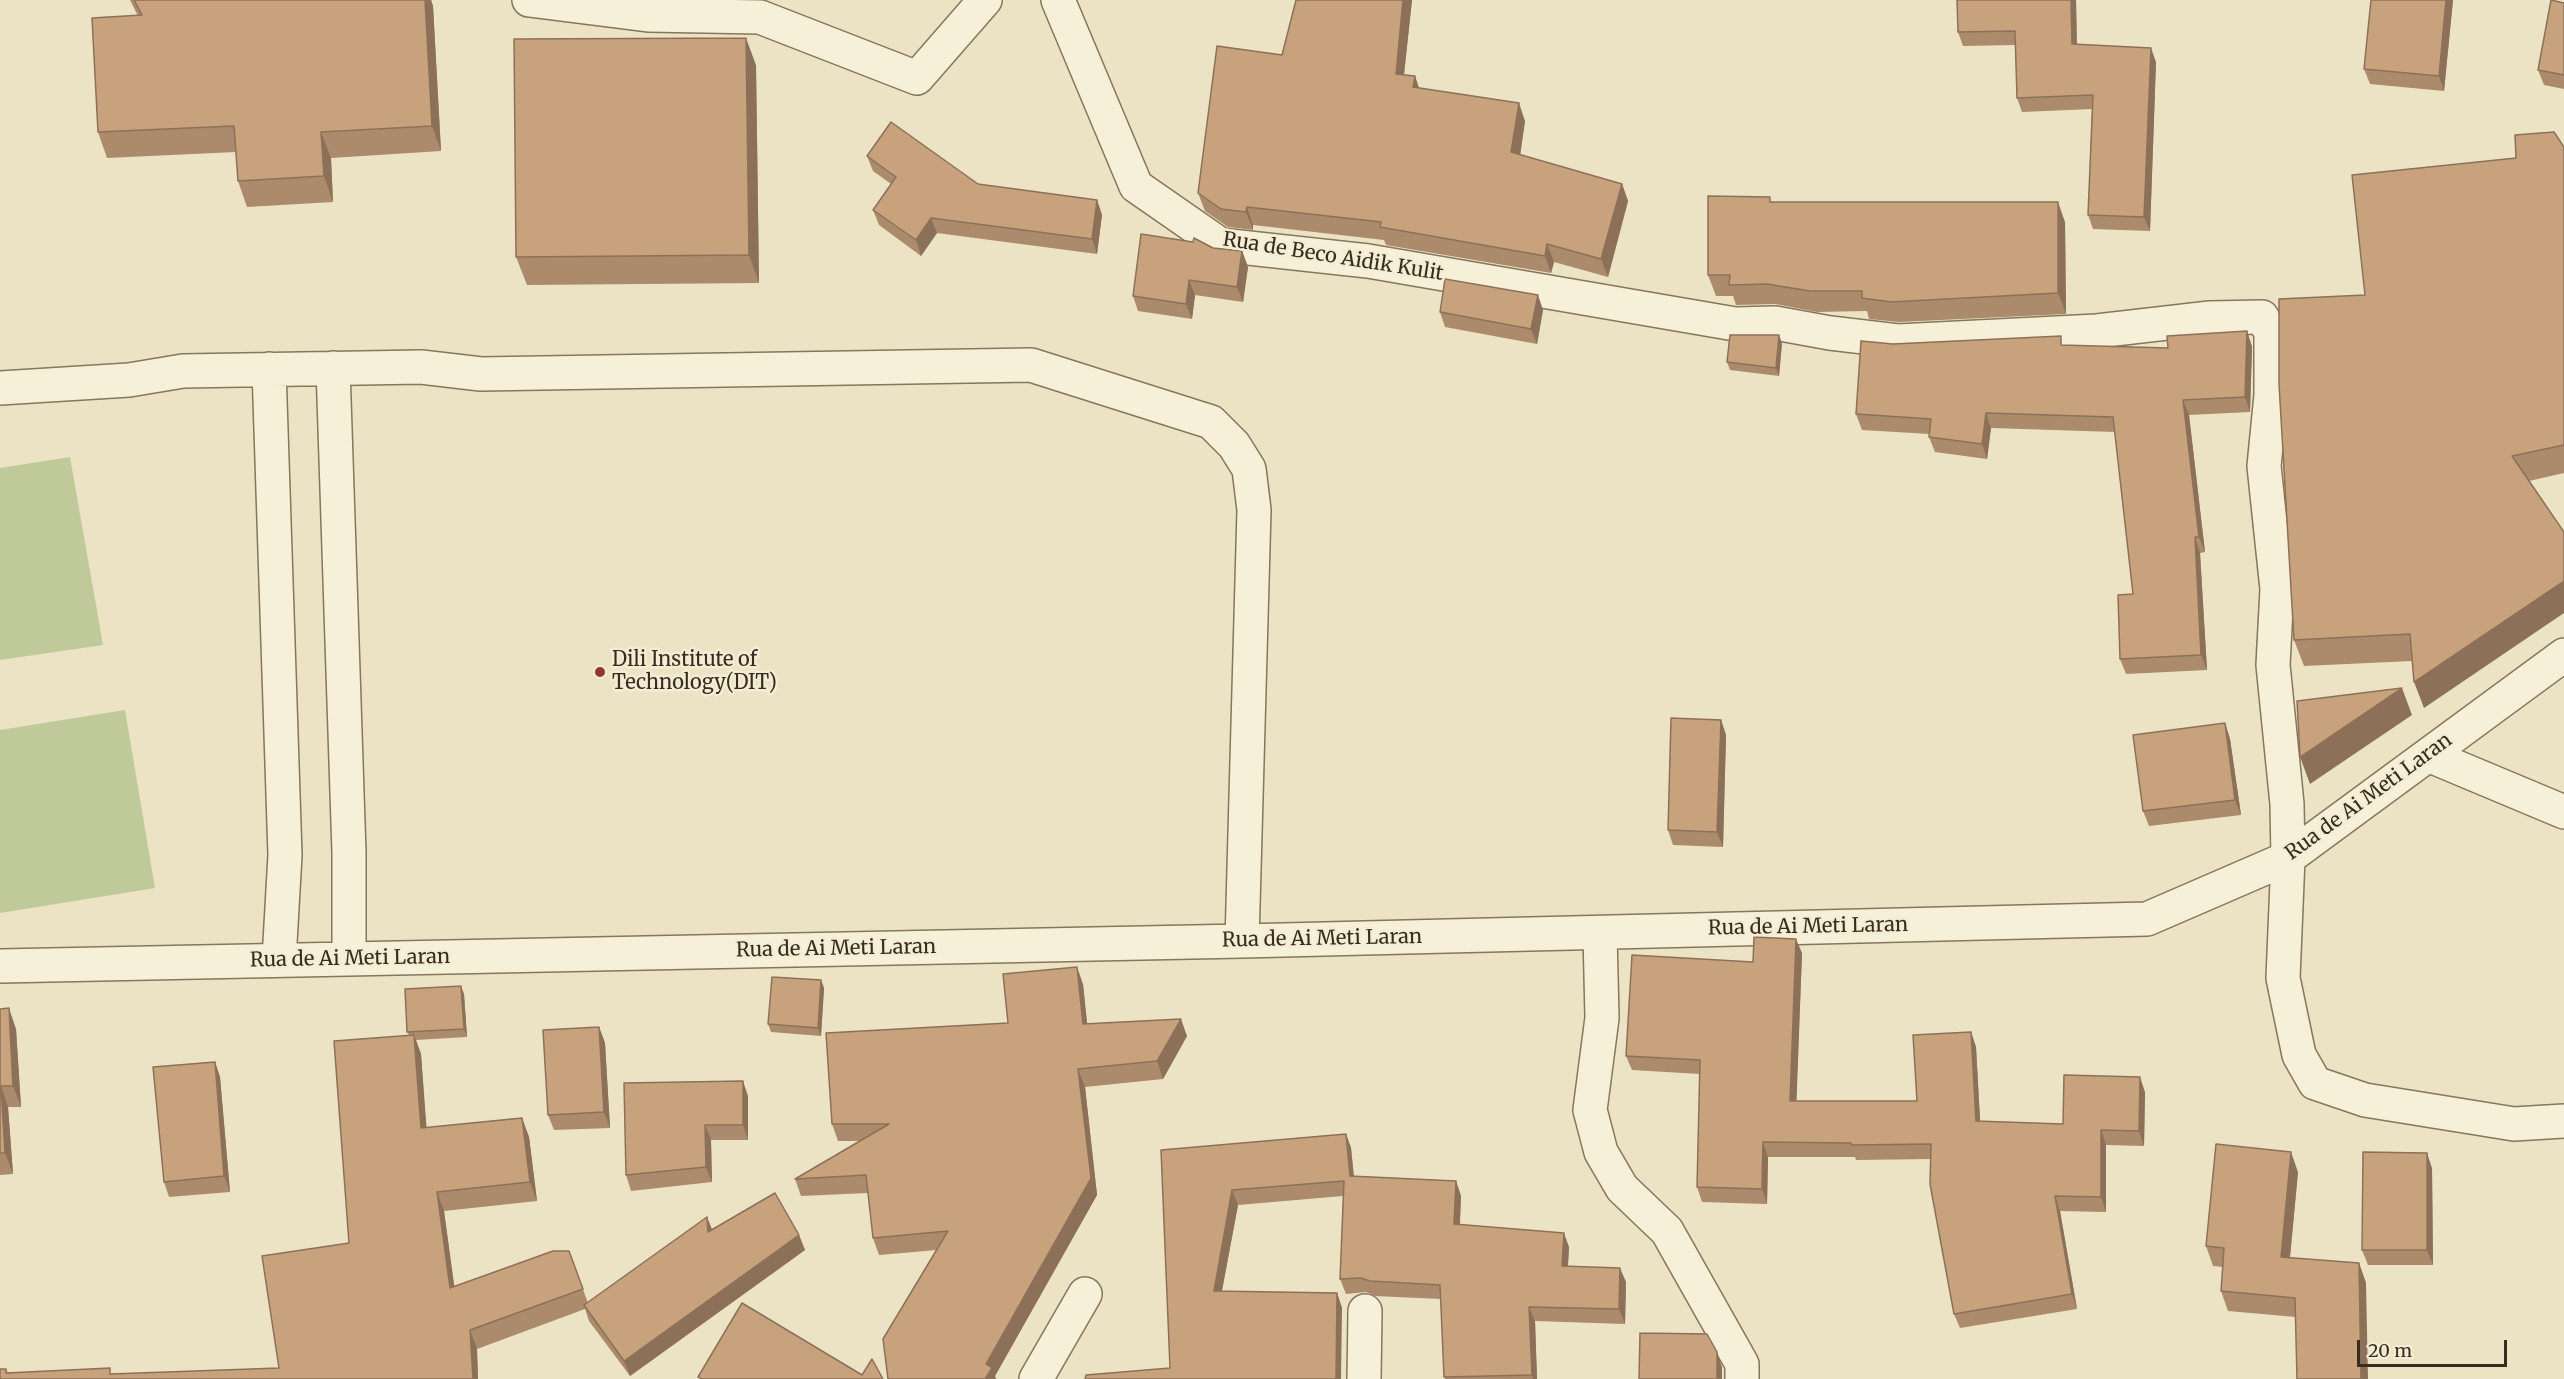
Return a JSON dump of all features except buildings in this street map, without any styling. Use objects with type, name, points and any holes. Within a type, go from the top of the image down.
[{"type":"street","points":[[529,0],[648,15],[760,17],[917,78],[986,0]]},
{"type":"street","name":"Rua de Beco Aidik Kulit","points":[[1058,0],[1136,186],[1221,245],[1368,261],[1735,324],[1775,323],[1830,333],[1898,340],[2097,331],[2210,318],[2262,317],[2271,332],[2271,395],[2264,466],[2277,589],[2273,664],[2287,804],[2288,858]]},
{"type":"street","points":[[0,388],[129,380],[183,371],[269,369],[421,367],[481,374],[1031,365],[1211,423],[1234,445],[1249,469],[1254,510],[1242,941]]},
{"type":"street","points":[[333,368],[349,853],[349,958]]},
{"type":"street","points":[[269,369],[285,855],[279,960]]},
{"type":"street","name":"Rua de Ai Meti Laran","points":[[0,966],[1242,941],[2147,919],[2288,858],[2564,655]]},
{"type":"street","points":[[2428,755],[2564,812]]},
{"type":"street","points":[[2288,858],[2283,978],[2299,1055],[2315,1083],[2365,1100],[2514,1124],[2564,1121]]},
{"type":"street","points":[[1600,933],[1602,1018],[1590,1110],[1601,1152],[1622,1188],[1667,1231],[1742,1364],[1742,1379]]},
{"type":"street","points":[[1036,1379],[1085,1294]]},
{"type":"street","points":[[1364,1379],[1365,1311]]},
{"type":"green space","points":[[70,457],[103,645],[0,660],[0,468]]},
{"type":"green space","points":[[125,710],[155,888],[0,913],[0,730]]},
{"type":"place","name":"Dili Institute of Technology(DIT)","points":[[600,672]]}]
